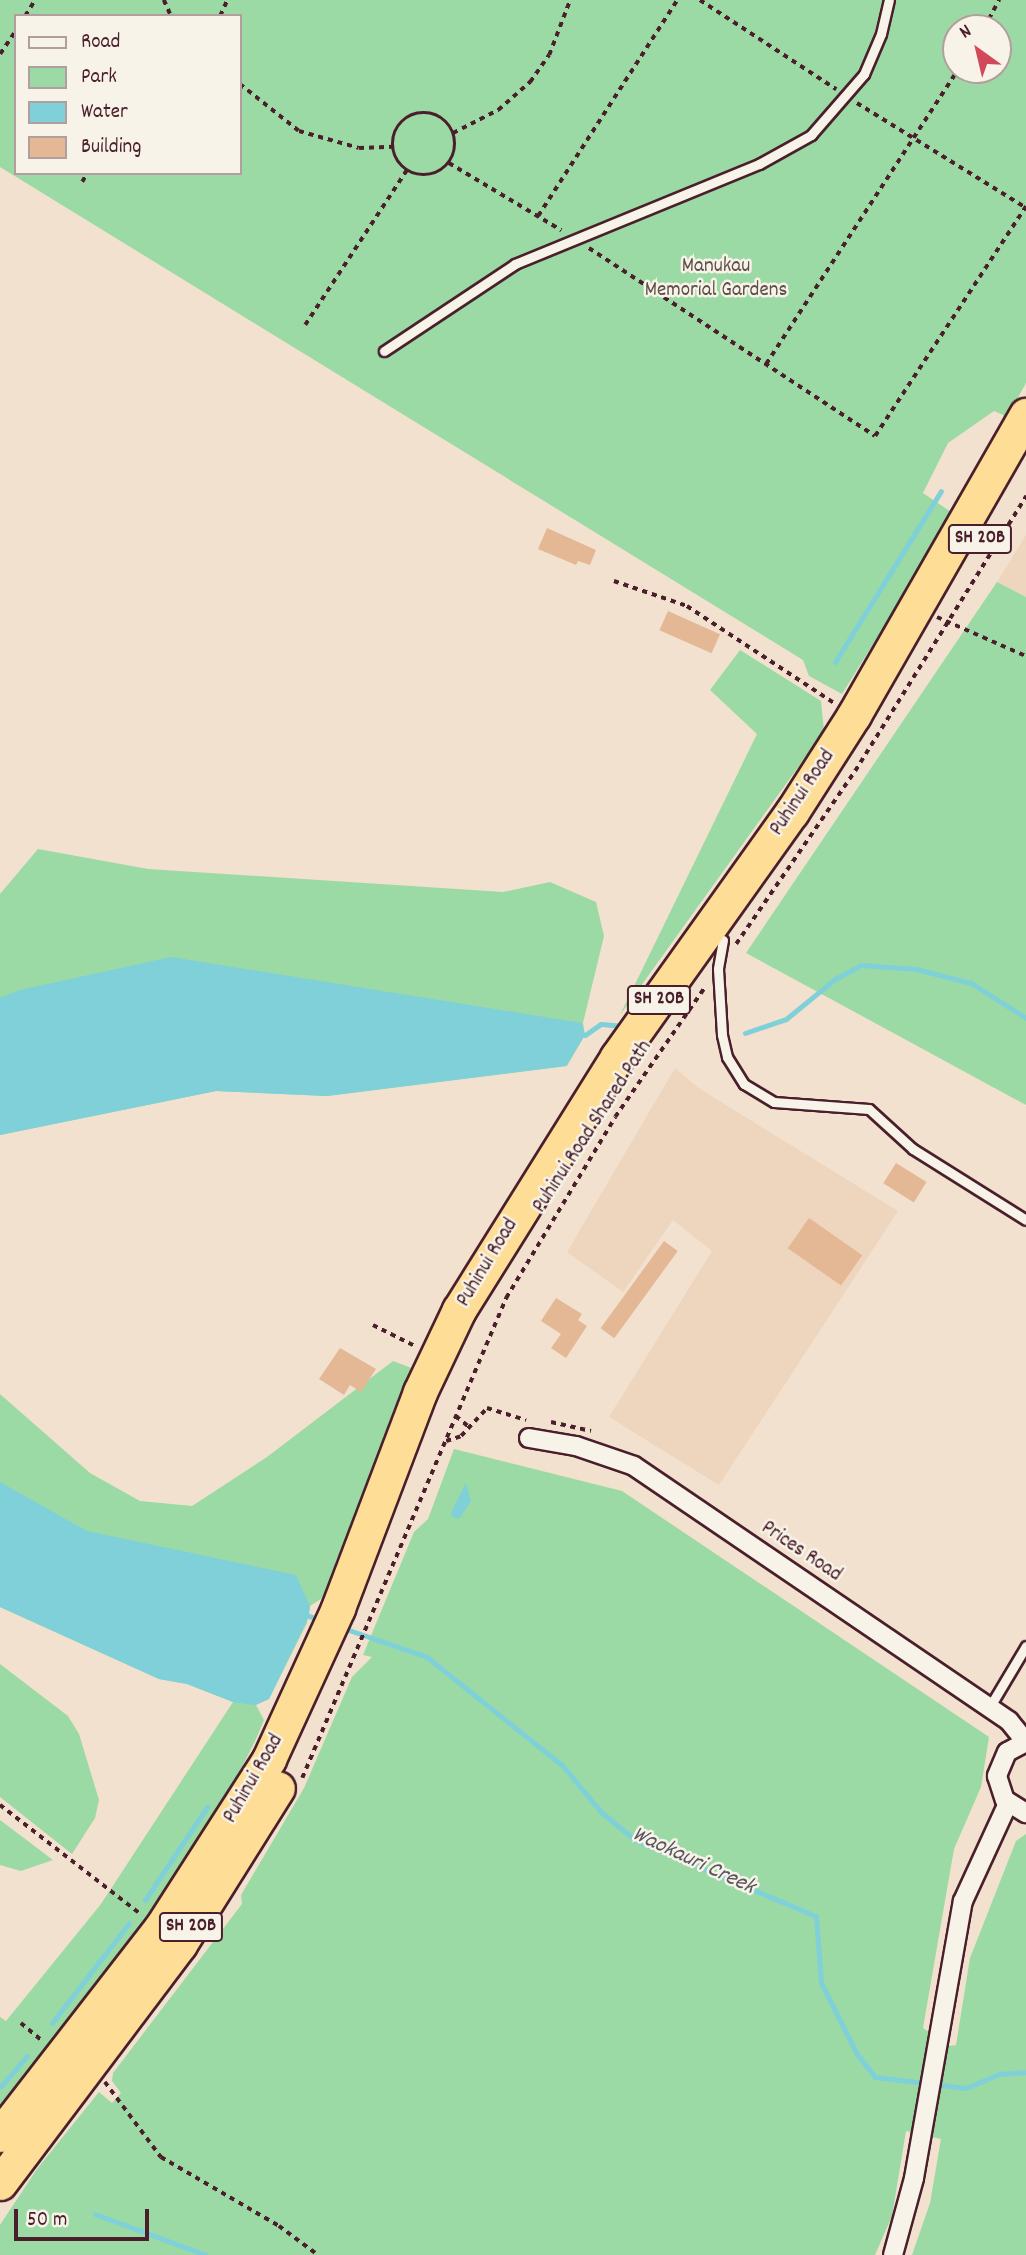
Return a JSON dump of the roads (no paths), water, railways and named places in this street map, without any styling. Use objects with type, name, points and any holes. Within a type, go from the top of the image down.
[{"type":"highway","name":"Puhinui Road","points":[[0,2183],[180,1944],[286,1773],[337,1652],[344,1611],[436,1357],[458,1310],[617,1058],[792,812],[855,715],[1026,415]]},
{"type":"highway","name":"Puhinui Road","points":[[344,1611],[455,1365],[510,1261],[593,1125],[720,955],[942,619],[1026,462]]},
{"type":"highway","name":"Puhinui Road","points":[[0,2135],[160,1929],[337,1652]]},
{"type":"street","name":"Prices Road","points":[[527,1429],[634,1466],[1016,1728],[1026,1742],[1010,1749],[998,1767],[998,1789],[1008,1803]]},
{"type":"street","points":[[892,2255],[924,2125],[964,1901],[1008,1803],[1026,1813]]},
{"type":"lane","points":[[384,351],[500,273],[789,150],[848,97],[873,57],[889,0]]},
{"type":"lane","points":[[720,955],[727,1057],[739,1079],[759,1097],[774,1102],[869,1109],[913,1149],[1026,1220]]},
{"type":"lane","points":[[989,1708],[1026,1646]]},
{"type":"water","points":[[171,957],[582,1023],[585,1035],[566,1066],[327,1096],[216,1091],[0,1135],[0,998],[20,990]]},
{"type":"water","points":[[0,1482],[87,1531],[296,1575],[310,1606],[309,1616],[269,1699],[255,1705],[233,1702],[187,1684],[159,1679],[0,1607]]},
{"type":"water","points":[[466,1483],[471,1501],[459,1519],[451,1516]]},
{"type":"waterway","points":[[835,662],[941,491]]},
{"type":"waterway","points":[[745,1033],[786,1019],[835,979],[861,965],[916,969],[971,983],[1026,1018]]},
{"type":"waterway","points":[[585,1035],[601,1024],[622,1026]]},
{"type":"waterway","name":"Waokauri Creek","points":[[309,1616],[321,1620]]},
{"type":"waterway","name":"Waokauri Creek","points":[[340,1627],[427,1657],[562,1765],[600,1811],[635,1840],[816,1916],[821,1983],[857,2054],[875,2077],[966,2088],[999,2074],[1026,2072]]},
{"type":"waterway","points":[[145,1900],[207,1807]]},
{"type":"waterway","points":[[52,2023],[129,1923]]},
{"type":"waterway","points":[[0,2087],[27,2056]]},
{"type":"waterway","points":[[95,2214],[206,2255]]},
{"type":"park label","name":"Manukau Memorial Gardens","points":[[716,279]]}]
